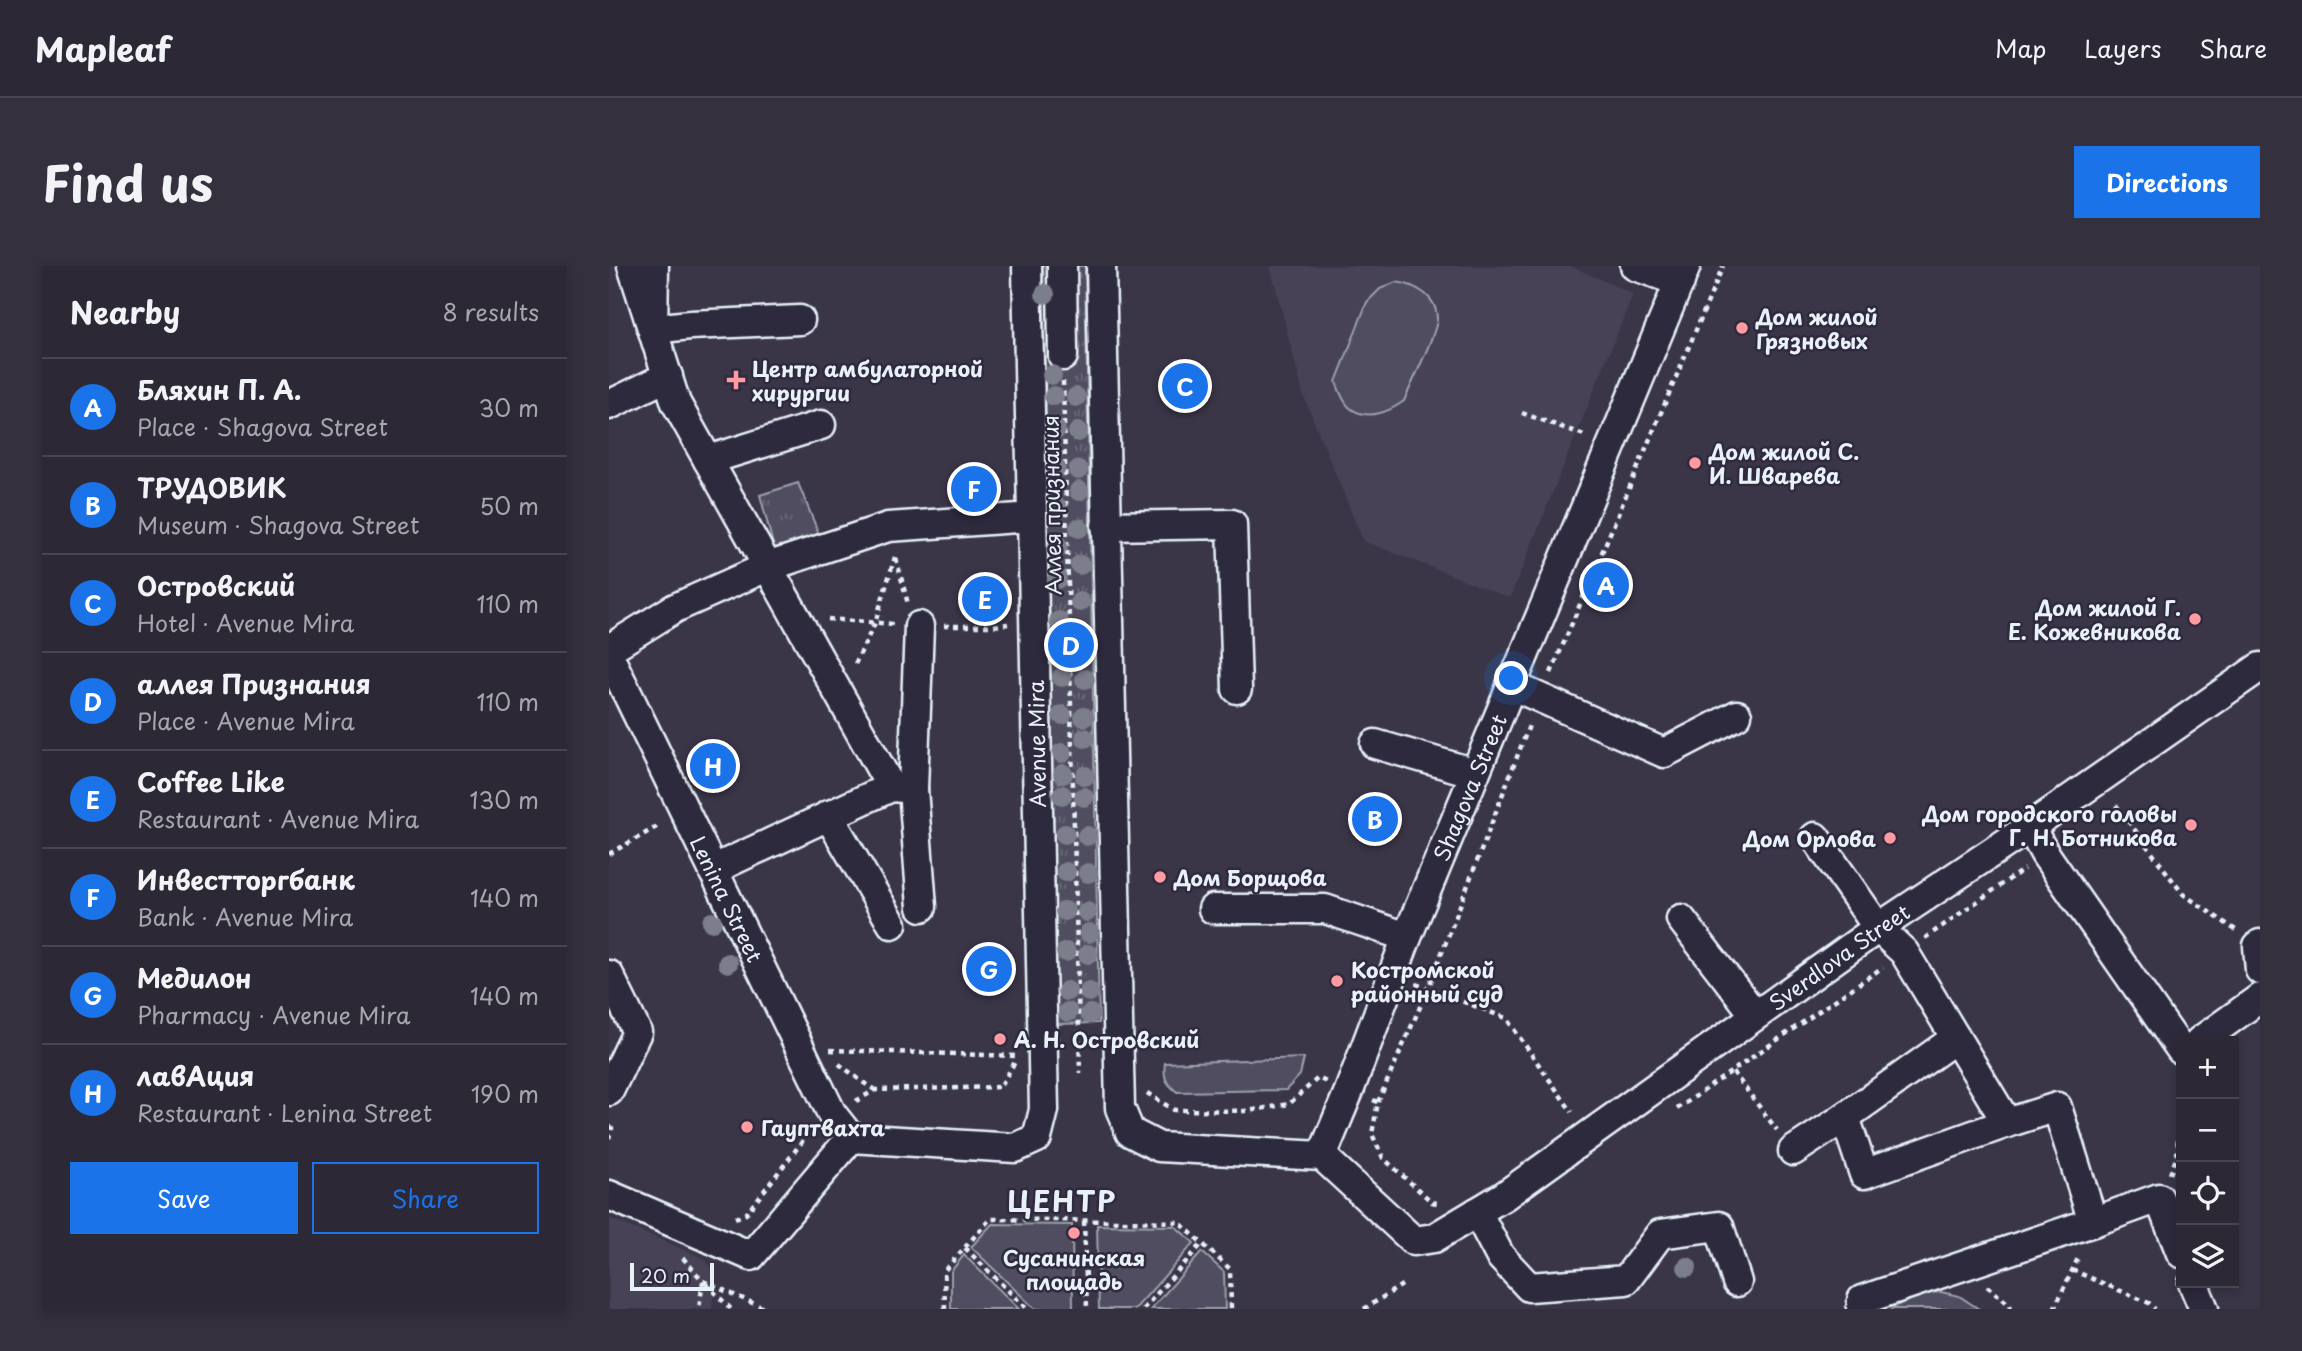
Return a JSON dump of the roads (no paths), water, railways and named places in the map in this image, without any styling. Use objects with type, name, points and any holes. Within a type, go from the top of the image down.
[{"type":"street","points":[[632,266],[676,403],[839,696],[902,788]]},
{"type":"street","points":[[653,330],[654,266]]},
{"type":"street","name":"Avenue Mira","points":[[851,1138],[1015,1148],[1037,1138],[1044,1110],[1031,1057],[1041,954],[1027,266]]},
{"type":"street","points":[[1062,266],[1063,334]]},
{"type":"street","points":[[1101,266],[1120,1108],[1130,1132],[1159,1147],[1322,1156]]},
{"type":"street","points":[[1635,266],[1683,274]]},
{"type":"street","name":"Shagova Street","points":[[1322,1156],[1392,975],[1683,274]]},
{"type":"street","points":[[653,330],[690,324],[800,320]]},
{"type":"street","points":[[1028,334],[1102,333]]},
{"type":"street","points":[[609,405],[668,376]]},
{"type":"street","points":[[708,460],[821,425]]},
{"type":"street","points":[[609,649],[675,608],[767,567],[888,527],[1032,517]]},
{"type":"street","points":[[1105,526],[1232,524],[1237,689]]},
{"type":"street","points":[[919,626],[902,788],[922,907]]},
{"type":"street","name":"Lenina Street","points":[[609,656],[832,1114],[851,1138]]},
{"type":"street","name":"Sverdlova Street","points":[[1322,1156],[1414,1241],[1434,1237],[1504,1196],[1878,928],[2260,667]]},
{"type":"street","points":[[1511,685],[1664,753],[1737,715]]},
{"type":"street","points":[[1375,744],[1475,773]]},
{"type":"street","points":[[714,873],[727,863],[828,815],[902,788]]},
{"type":"street","points":[[828,815],[892,924]]},
{"type":"street","points":[[2029,827],[2176,1044]]},
{"type":"street","points":[[1815,837],[1878,928],[1904,952],[2007,1123]]},
{"type":"street","points":[[1213,909],[1325,909],[1408,937]]},
{"type":"street","points":[[1681,919],[1755,1015]]},
{"type":"street","points":[[609,975],[637,1032],[609,1091]]},
{"type":"street","points":[[2207,1036],[2260,998]]},
{"type":"street","points":[[1793,1151],[1956,1038]]},
{"type":"street","points":[[1845,1117],[1864,1174],[2057,1107],[2093,1222]]},
{"type":"street","points":[[609,1195],[751,1256],[851,1138]]},
{"type":"street","points":[[1861,1309],[1862,1300],[2159,1198],[2176,1240]]},
{"type":"street","points":[[1477,1212],[1500,1256],[1529,1287],[1626,1280],[1660,1234],[1719,1226],[1737,1282]]},
{"type":"street","points":[[2195,1288],[2204,1309]]},
{"type":"place","name":"Дом жилой Грязновых","points":[[1742,328]]},
{"type":"place","name":"Центр амбулаторной хирургии","points":[[736,380]]},
{"type":"place","name":"Островский","points":[[1185,386]]},
{"type":"place","name":"Дом жилой С. И. Шварева","points":[[1695,463]]},
{"type":"place","name":"Инвестторгбанк","points":[[974,489]]},
{"type":"place","name":"Бляхин П. А.","points":[[1606,585]]},
{"type":"place","name":"Coffee Like","points":[[985,599]]},
{"type":"place","name":"Дом жилой Г. Е. Кожевникова","points":[[2195,619]]},
{"type":"place","name":"аллея Признания","points":[[1071,645]]},
{"type":"place","name":"лавАция","points":[[713,766]]},
{"type":"place","name":"ТРУДОВИК","points":[[1375,819]]},
{"type":"place","name":"Дом городского головы Г. Н. Ботникова","points":[[2191,825]]},
{"type":"place","name":"Дом Орлова","points":[[1890,838]]},
{"type":"place","name":"Дом Борщова","points":[[1160,877]]},
{"type":"place","name":"Медилон","points":[[989,969]]},
{"type":"place","name":"Костромской районный суд","points":[[1337,981]]},
{"type":"place","name":"А. Н. Островский","points":[[1000,1039]]},
{"type":"place","name":"Гауптвахта","points":[[747,1127]]},
{"type":"place","name":"Сусанинская площадь","points":[[1074,1233]]},
{"type":"district","name":"ЦЕНТР","points":[[1062,1200]]}]
